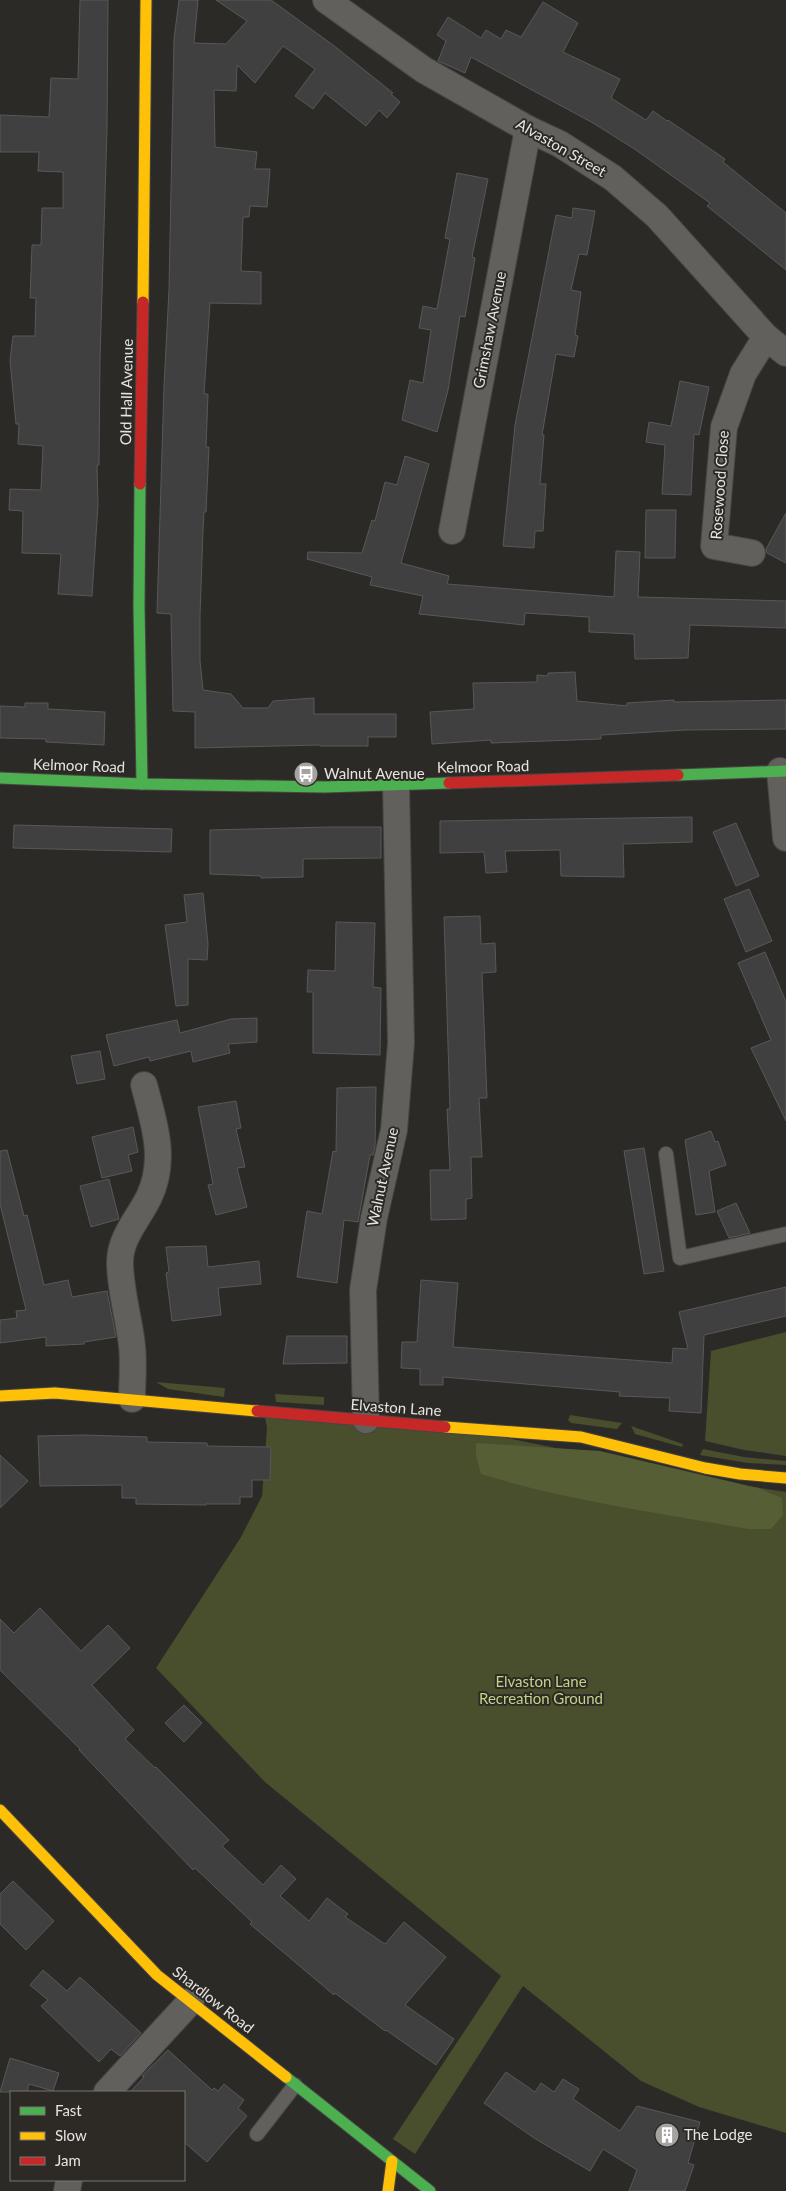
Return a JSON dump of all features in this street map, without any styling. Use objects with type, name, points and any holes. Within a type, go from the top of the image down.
[{"type":"street","name":"Old Hall Avenue","points":[[142,784],[140,606],[146,0]]},
{"type":"street","name":"Alvaston Street","points":[[326,0],[424,70],[528,129],[560,144],[613,178],[657,216],[766,337],[786,353]]},
{"type":"street","name":"Grimshaw Avenue","points":[[452,531],[528,129]]},
{"type":"street","name":"Rosewood Close","points":[[752,553],[714,546],[724,427],[743,374],[766,337]]},
{"type":"street","name":"Kelmoor Road","points":[[0,778],[142,784],[324,788],[783,771]]},
{"type":"street","points":[[783,771],[786,838]]},
{"type":"street","name":"Walnut Avenue","points":[[366,1420],[363,1290],[374,1218],[394,1130],[401,1043],[396,784]]},
{"type":"street","points":[[132,1399],[132,1346],[120,1262],[122,1248],[127,1235],[154,1185],[160,1158],[157,1134],[144,1085]]},
{"type":"street","name":"Elvaston Lane","points":[[0,1396],[55,1393],[366,1420],[581,1436],[622,1445],[701,1467],[747,1475],[786,1478]]},
{"type":"street","name":"Shardlow Road","points":[[0,1810],[157,1975],[430,2191]]},
{"type":"street","points":[[108,2091],[191,2002]]},
{"type":"street","points":[[388,2191],[392,2162]]},
{"type":"lane","points":[[666,1154],[680,1258],[786,1234]]},
{"type":"lane","points":[[257,2134],[295,2084]]},
{"type":"green space","points":[[786,1332],[786,1456],[744,1450],[705,1441],[711,1351]]},
{"type":"green space","points":[[156,1382],[225,1388],[224,1397],[168,1389]]},
{"type":"green space","points":[[275,1394],[324,1397],[324,1405],[276,1402]]},
{"type":"green space","points":[[570,1415],[622,1423],[617,1429],[571,1423],[568,1420]]},
{"type":"green space","name":"Elvaston Lane Recreation Ground","points":[[265,1416],[487,1434],[728,1483],[786,1492],[786,2133],[699,2107],[641,2081],[523,1986],[415,2154],[393,2139],[501,1976],[265,1782],[156,1668],[241,1537],[262,1496],[267,1428]]},
{"type":"green space","points":[[631,1426],[683,1444],[682,1447],[635,1434]]},
{"type":"green space","points":[[476,1443],[600,1451],[758,1488],[782,1498],[783,1515],[771,1529],[748,1529],[614,1506],[547,1492],[481,1474],[476,1455]]},
{"type":"green space","points":[[703,1449],[744,1457],[786,1461],[786,1465],[748,1463],[700,1455]]},
{"type":"building","points":[[80,0],[108,0],[107,129],[100,359],[99,465],[97,465],[98,505],[92,596],[58,594],[61,554],[22,553],[23,511],[9,510],[10,489],[41,490],[43,446],[18,444],[19,424],[16,424],[10,360],[13,336],[35,336],[36,298],[30,298],[32,245],[41,245],[42,208],[63,208],[63,172],[38,171],[39,152],[0,152],[0,115],[49,117],[51,78],[78,79]]},
{"type":"building","points":[[179,0],[198,0],[194,43],[226,44],[247,21],[216,0],[271,0],[333,45],[393,93],[391,94],[400,102],[387,118],[379,110],[366,126],[325,93],[313,109],[295,96],[315,69],[283,46],[255,83],[237,65],[236,91],[214,90],[215,147],[257,152],[255,169],[270,169],[267,207],[250,206],[249,217],[243,217],[241,271],[261,272],[261,304],[210,303],[204,394],[208,394],[206,447],[209,447],[206,512],[204,512],[200,615],[200,661],[203,690],[231,694],[243,708],[268,708],[273,701],[314,698],[314,714],[396,714],[396,737],[368,737],[368,746],[320,745],[195,748],[195,712],[173,711],[171,614],[157,613],[169,290],[174,39]]},
{"type":"building","points":[[543,2],[578,23],[563,52],[620,79],[611,98],[646,120],[653,111],[668,120],[725,159],[723,162],[786,213],[786,270],[707,206],[710,203],[636,150],[593,123],[471,57],[465,73],[438,61],[446,41],[437,35],[448,17],[481,38],[486,30],[501,39],[506,30],[521,37]]},
{"type":"building","points":[[457,173],[488,179],[472,257],[475,258],[465,317],[460,316],[448,390],[437,432],[402,420],[410,380],[423,383],[431,330],[419,328],[423,306],[437,309],[450,239],[445,238]]},
{"type":"building","points":[[573,208],[595,211],[587,255],[579,254],[571,290],[581,292],[575,335],[578,336],[574,357],[556,354],[542,435],[544,435],[540,484],[546,484],[543,531],[535,531],[534,548],[503,546],[515,425],[556,215],[572,218]]},
{"type":"building","points":[[680,381],[709,387],[699,435],[694,434],[691,495],[662,494],[665,445],[646,442],[649,422],[671,426]]},
{"type":"building","points":[[405,456],[429,464],[401,563],[449,576],[447,584],[614,597],[616,551],[640,552],[638,597],[786,601],[786,628],[690,625],[688,658],[635,659],[634,634],[589,632],[589,617],[525,613],[524,625],[419,614],[423,596],[370,585],[372,577],[307,559],[308,552],[362,553],[372,520],[375,521],[385,482],[397,485]]},
{"type":"building","points":[[646,510],[676,510],[675,558],[645,558]]},
{"type":"building","points":[[786,513],[786,563],[767,553],[766,549]]},
{"type":"building","points":[[575,672],[577,701],[627,706],[627,703],[674,700],[674,702],[786,700],[786,729],[685,730],[601,735],[601,739],[491,743],[491,740],[432,744],[430,712],[474,709],[473,683],[537,682],[537,675],[548,676],[548,673]]},
{"type":"building","points":[[25,703],[48,703],[48,709],[105,712],[104,745],[46,742],[46,739],[0,738],[0,706],[25,707]]},
{"type":"building","points":[[692,817],[692,842],[623,844],[624,877],[561,876],[560,850],[505,851],[507,872],[486,873],[484,852],[440,853],[440,821]]},
{"type":"building","points":[[736,823],[759,876],[736,886],[713,832]]},
{"type":"building","points":[[14,825],[172,829],[171,852],[13,848]]},
{"type":"building","points":[[381,827],[381,858],[303,859],[303,877],[261,878],[261,876],[210,874],[210,830]]},
{"type":"building","points":[[749,889],[772,941],[746,952],[724,899]]},
{"type":"building","points":[[203,893],[208,944],[207,960],[188,959],[188,1005],[176,1006],[165,925],[187,922],[184,895]]},
{"type":"building","points":[[480,916],[481,944],[495,943],[496,972],[482,973],[487,1098],[479,1098],[482,1157],[471,1157],[472,1198],[466,1199],[466,1219],[431,1220],[430,1170],[450,1170],[447,1109],[450,1109],[444,917]]},
{"type":"building","points":[[336,922],[375,923],[373,987],[381,988],[380,1055],[313,1053],[313,992],[307,992],[308,970],[335,971]]},
{"type":"building","points":[[765,952],[786,1002],[786,1121],[751,1048],[771,1040],[738,963]]},
{"type":"building","points":[[257,1018],[257,1042],[228,1044],[230,1053],[193,1062],[191,1051],[150,1061],[149,1057],[114,1066],[106,1035],[177,1020],[180,1033],[231,1019]]},
{"type":"building","points":[[100,1051],[105,1079],[77,1084],[71,1056]]},
{"type":"building","points":[[376,1087],[375,1146],[373,1155],[370,1155],[358,1222],[344,1220],[337,1283],[297,1277],[307,1211],[322,1214],[333,1151],[336,1152],[337,1088]]},
{"type":"building","points":[[236,1101],[241,1128],[236,1129],[245,1167],[237,1168],[247,1207],[216,1215],[208,1185],[213,1184],[198,1107]]},
{"type":"building","points":[[133,1127],[138,1152],[128,1155],[132,1171],[102,1178],[92,1137]]},
{"type":"building","points":[[711,1131],[715,1142],[718,1141],[726,1165],[709,1171],[715,1212],[696,1215],[685,1140]]},
{"type":"building","points":[[644,1148],[664,1271],[644,1274],[624,1151]]},
{"type":"building","points":[[7,1150],[24,1216],[27,1215],[44,1285],[68,1280],[72,1297],[107,1291],[116,1337],[84,1342],[84,1344],[46,1346],[46,1337],[0,1343],[0,1320],[17,1318],[16,1311],[26,1310],[0,1204],[0,1151]]},
{"type":"building","points":[[109,1179],[119,1219],[91,1227],[80,1186]]},
{"type":"building","points":[[736,1203],[750,1233],[729,1238],[717,1211]]},
{"type":"building","points":[[206,1246],[208,1267],[259,1261],[261,1284],[218,1288],[221,1315],[172,1321],[166,1273],[169,1272],[166,1247]]},
{"type":"building","points":[[421,1280],[458,1283],[453,1347],[672,1363],[673,1348],[688,1349],[679,1312],[786,1287],[786,1316],[704,1335],[701,1413],[669,1411],[670,1398],[619,1396],[620,1392],[443,1377],[443,1385],[420,1385],[420,1369],[401,1368],[402,1342],[417,1342]]},
{"type":"building","points":[[287,1336],[347,1336],[347,1363],[283,1364]]},
{"type":"building","points":[[38,1436],[147,1437],[147,1442],[207,1443],[207,1446],[271,1447],[270,1480],[252,1480],[252,1497],[240,1497],[240,1504],[206,1505],[136,1504],[136,1498],[122,1498],[122,1485],[40,1486]]},
{"type":"building","points":[[0,1455],[28,1481],[0,1508]]},
{"type":"building","points":[[40,1608],[81,1651],[108,1625],[130,1648],[92,1685],[134,1730],[125,1739],[156,1767],[229,1840],[222,1846],[263,1885],[281,1865],[296,1879],[280,1896],[309,1921],[327,1898],[348,1914],[345,1917],[385,1944],[404,1922],[446,1957],[405,2005],[454,2039],[436,2065],[385,2031],[335,1993],[334,1995],[250,1924],[252,1922],[195,1868],[193,1870],[80,1749],[0,1670],[0,1619],[14,1633]]},
{"type":"building","points":[[184,1705],[202,1723],[184,1742],[165,1723]]},
{"type":"building","points":[[13,1881],[54,1921],[26,1950],[0,1924],[0,1894]]},
{"type":"building","points":[[43,1970],[67,1991],[80,1977],[141,2033],[120,2056],[111,2049],[99,2062],[41,2006],[48,2000],[30,1985]]},
{"type":"building","points":[[168,2050],[212,2090],[214,2088],[218,2091],[224,2084],[244,2100],[238,2108],[247,2116],[207,2162],[185,2143],[185,2091],[131,2091],[144,2077],[142,2076]]},
{"type":"building","points":[[10,2058],[59,2073],[53,2091],[29,2084],[27,2091],[0,2092]]},
{"type":"building","points":[[506,2072],[535,2092],[541,2083],[554,2092],[563,2079],[579,2089],[573,2099],[620,2131],[637,2106],[700,2122],[688,2163],[694,2165],[685,2191],[629,2191],[637,2170],[603,2149],[590,2171],[534,2138],[484,2103]]},
{"type":"traffic: fast","points":[[140,484],[139,606],[142,784]]},
{"type":"traffic: fast","points":[[678,775],[786,771]]},
{"type":"traffic: fast","points":[[0,778],[142,784],[324,787],[449,783]]},
{"type":"traffic: fast","points":[[286,2077],[430,2191]]},
{"type":"traffic: slow","points":[[143,302],[146,0]]},
{"type":"traffic: slow","points":[[0,1396],[55,1393],[257,1411]]},
{"type":"traffic: slow","points":[[445,1427],[581,1437],[705,1468],[740,1474],[786,1478]]},
{"type":"traffic: slow","points":[[0,1810],[157,1975],[286,2077]]},
{"type":"traffic: slow","points":[[388,2191],[392,2161]]},
{"type":"traffic: jam","points":[[140,484],[143,302]]},
{"type":"traffic: jam","points":[[449,783],[678,775]]},
{"type":"traffic: jam","points":[[257,1411],[445,1427]]},
{"type":"place","name":"Walnut Avenue","points":[[306,774]]},
{"type":"place","name":"The Lodge","points":[[667,2135]]}]
